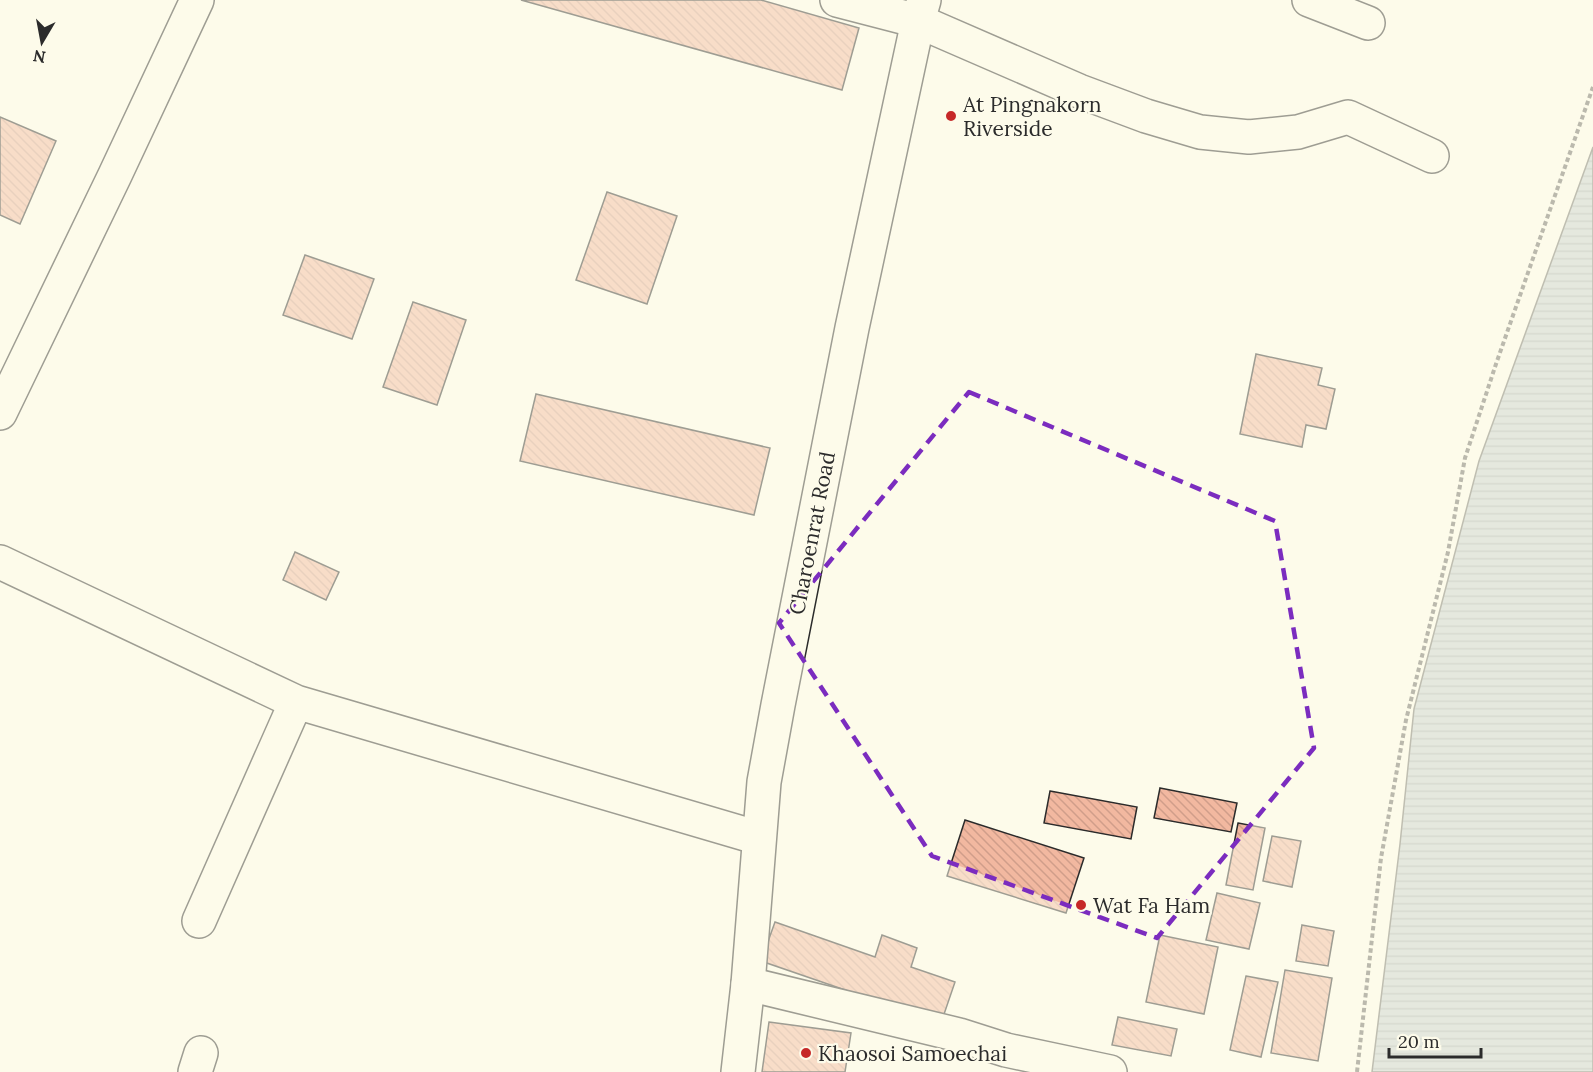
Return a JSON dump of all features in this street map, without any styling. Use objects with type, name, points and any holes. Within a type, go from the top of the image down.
[{"type":"street","points":[[0,413],[197,0]]},
{"type":"street","points":[[837,0],[922,6],[1079,91],[1146,116],[1200,132],[1249,137],[1269,135],[1298,132],[1348,117],[1432,156]]},
{"type":"street","points":[[1309,0],[1368,23]]},
{"type":"street","name":"Charoenrat Road","points":[[738,1072],[765,782],[778,705],[852,328],[922,6]]},
{"type":"street","points":[[0,562],[296,702],[759,838]]},
{"type":"street","points":[[199,921],[296,702]]},
{"type":"street","points":[[748,984],[959,1035],[1006,1050],[1110,1072]]},
{"type":"path","points":[[1357,1072],[1381,858],[1406,720],[1448,552],[1465,458],[1593,87]]},
{"type":"highlighted area","points":[[969,392],[1275,521],[1314,748],[1157,938],[932,856],[779,623]]},
{"type":"shaded area","points":[[1593,147],[1593,1072],[1372,1072],[1414,709],[1479,461]]},
{"type":"building","points":[[521,0],[761,0],[859,28],[842,90]]},
{"type":"building","points":[[0,117],[56,141],[20,224],[0,215]]},
{"type":"building","points":[[607,192],[677,216],[647,304],[576,280]]},
{"type":"building","points":[[305,255],[374,279],[352,339],[283,315]]},
{"type":"building","points":[[413,302],[466,320],[437,405],[383,387]]},
{"type":"building","points":[[1256,354],[1322,368],[1318,385],[1335,389],[1326,429],[1306,425],[1302,447],[1240,434]]},
{"type":"building","points":[[536,394],[770,448],[754,515],[520,461]]},
{"type":"building","points":[[295,552],[339,572],[326,600],[283,580]]},
{"type":"building","points":[[1160,788],[1237,803],[1231,832],[1154,818]]},
{"type":"building","points":[[1050,791],[1137,807],[1131,839],[1044,823]]},
{"type":"building","points":[[965,820],[1084,858],[1066,913],[947,876]]},
{"type":"building","points":[[1238,823],[1265,828],[1253,890],[1226,885]]},
{"type":"building","points":[[1272,836],[1301,841],[1292,887],[1263,881]]},
{"type":"building","points":[[1217,893],[1260,903],[1249,949],[1206,940]]},
{"type":"building","points":[[775,922],[875,957],[882,935],[917,948],[911,967],[955,982],[941,1023],[761,961]]},
{"type":"building","points":[[1302,925],[1334,931],[1328,966],[1296,961]]},
{"type":"building","points":[[1160,935],[1218,947],[1204,1014],[1146,1002]]},
{"type":"building","points":[[1285,970],[1332,978],[1318,1061],[1271,1053]]},
{"type":"building","points":[[1246,976],[1278,982],[1261,1057],[1230,1050]]},
{"type":"building","points":[[1118,1017],[1177,1029],[1171,1056],[1112,1045]]},
{"type":"building","name":"Khaosoi Samoechai","points":[[769,1022],[851,1033],[845,1072],[762,1072]]},
{"type":"place","name":"At Pingnakorn Riverside","points":[[951,116]]},
{"type":"place","name":"Wat Fa Ham","points":[[1081,905]]},
{"type":"place","name":"Khaosoi Samoechai","points":[[806,1053]]}]
